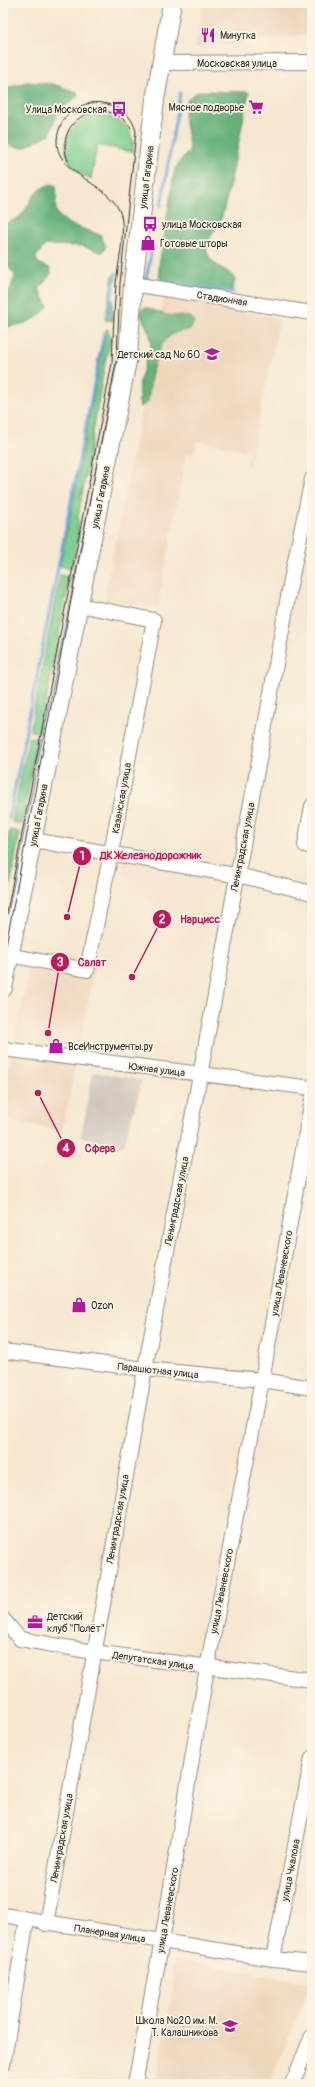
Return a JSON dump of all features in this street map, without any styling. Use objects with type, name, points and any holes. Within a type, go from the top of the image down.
[{"type":"main road","name":"улица Гагарина","points":[[3,988],[128,356],[133,284],[161,63],[172,3]]},
{"type":"street","name":"Московская улица","points":[[161,63],[312,62]]},
{"type":"street","name":"Стадионная","points":[[133,284],[312,313]]},
{"type":"street","name":"Ленинградская улица","points":[[46,1924],[93,1652],[290,580],[312,479]]},
{"type":"street","name":"Казанская улица","points":[[9,955],[87,970],[154,620],[79,605]]},
{"type":"street","points":[[312,806],[305,845],[312,847]]},
{"type":"street","points":[[33,840],[236,876],[312,893]]},
{"type":"street","name":"Южная улица","points":[[3,1050],[312,1088]]},
{"type":"street","name":"улица Леваневского","points":[[135,2084],[162,1942],[207,1668],[262,1380],[312,1099]]},
{"type":"street","name":"Парашютная улица","points":[[3,1352],[145,1369],[262,1380],[312,1388]]},
{"type":"street","name":"Депутатская улица","points":[[3,1619],[20,1639],[93,1652],[207,1668],[312,1680]]},
{"type":"street","name":"улица Чкалова","points":[[273,1959],[312,1758]]},
{"type":"street","name":"Планерная улица","points":[[3,1915],[46,1924],[312,1964]]},
{"type":"street","points":[[3,2065],[5,2041],[27,1919]]},
{"type":"street","points":[[292,2084],[312,2036]]},
{"type":"shaded area","points":[[204,3],[312,3],[312,34],[195,48]]},
{"type":"shaded area","name":"Детский сад № 60","points":[[164,296],[270,317],[279,322],[249,467],[246,466],[249,451],[197,441],[194,455],[186,453],[158,609],[104,600]]},
{"type":"shaded area","points":[[33,950],[96,963],[62,1131],[3,1119],[3,1094]]},
{"type":"shaded area","points":[[93,1072],[142,1080],[123,1146],[81,1137]]},
{"type":"shaded area","name":"Школа №20 им. М. Т. Калашникова","points":[[174,1960],[312,1983],[269,2084],[155,2084],[173,1987],[172,1970]]},
{"type":"green space","points":[[26,82],[53,84],[77,92],[78,96],[58,112],[50,134],[23,148],[3,144],[3,87],[11,87]]},
{"type":"green space","points":[[200,91],[249,92],[222,216],[210,238],[207,248],[207,252],[212,261],[232,275],[235,279],[233,289],[219,293],[162,285],[159,274],[159,265],[175,169],[183,157],[189,153],[184,110],[186,102],[191,96]]},
{"type":"green space","points":[[98,114],[106,115],[119,121],[129,130],[133,144],[133,152],[97,145],[91,179],[77,171],[70,162],[66,153],[66,144],[68,136],[73,128],[88,117]]},
{"type":"green space","points":[[52,184],[56,186],[56,208],[58,215],[69,224],[100,235],[106,246],[102,253],[83,246],[45,245],[36,257],[38,263],[50,268],[51,274],[39,289],[48,306],[40,315],[30,321],[7,327],[3,323],[3,296],[11,288],[15,275],[3,260],[3,224],[13,221],[20,216],[25,211],[36,193]]},
{"type":"green space","points":[[113,275],[112,321],[105,320]]},
{"type":"green space","points":[[143,308],[148,308],[166,315],[191,317],[194,321],[191,329],[173,334],[161,347],[154,365],[148,402],[140,407],[138,394],[141,376],[151,343],[150,334],[139,311]]},
{"type":"green space","points":[[107,328],[111,337],[105,362],[78,518],[79,533],[71,569],[60,566]]},
{"type":"green space","points":[[60,575],[70,577],[40,732],[30,731]]},
{"type":"green space","points":[[29,737],[38,738],[22,824],[12,822]]},
{"type":"green space","points":[[10,830],[20,832],[3,922],[3,869]]},
{"type":"waterway","points":[[161,206],[180,93]]},
{"type":"waterway","points":[[146,279],[153,244]]},
{"type":"waterway","points":[[107,318],[116,273]]},
{"type":"waterway","points":[[140,278],[233,292]]},
{"type":"waterway","points":[[9,818],[104,333]]},
{"type":"waterway","points":[[3,849],[6,833]]},
{"type":"tram line","points":[[3,933],[112,363],[116,284],[122,236],[122,221],[117,207],[108,196],[70,168],[61,157],[57,144],[60,127],[71,111],[77,107],[96,102],[120,109],[133,122],[136,132],[120,283],[117,357],[3,961]]},
{"type":"tram line","points":[[68,161],[65,146],[67,133],[74,122],[84,115],[96,111],[109,112],[121,117],[131,128]]},
{"type":"place","name":"Минутка","points":[[208,35]]},
{"type":"place","name":"Мясное подворье","points":[[256,107]]},
{"type":"place","name":"Улица Московская","points":[[119,109]]},
{"type":"place","name":"улица Московская","points":[[150,224]]},
{"type":"place","name":"Готовые шторы","points":[[148,243]]},
{"type":"place","name":"Детский сад № 60","points":[[212,354]]},
{"type":"place","name":"ДК Железнодорожник","points":[[67,917]]},
{"type":"place","name":"Нарцисс","points":[[132,977]]},
{"type":"place","name":"Салат","points":[[48,1033]]},
{"type":"place","name":"ВсеИнструменты.ру","points":[[56,1046]]},
{"type":"place","name":"Сфера","points":[[38,1093]]},
{"type":"place","name":"Ozon","points":[[79,1305]]},
{"type":"place","name":"Детский клуб \"Полёт\"","points":[[35,1622]]},
{"type":"place","name":"Школа №20 им. М. Т. Калашникова","points":[[230,2026]]}]
